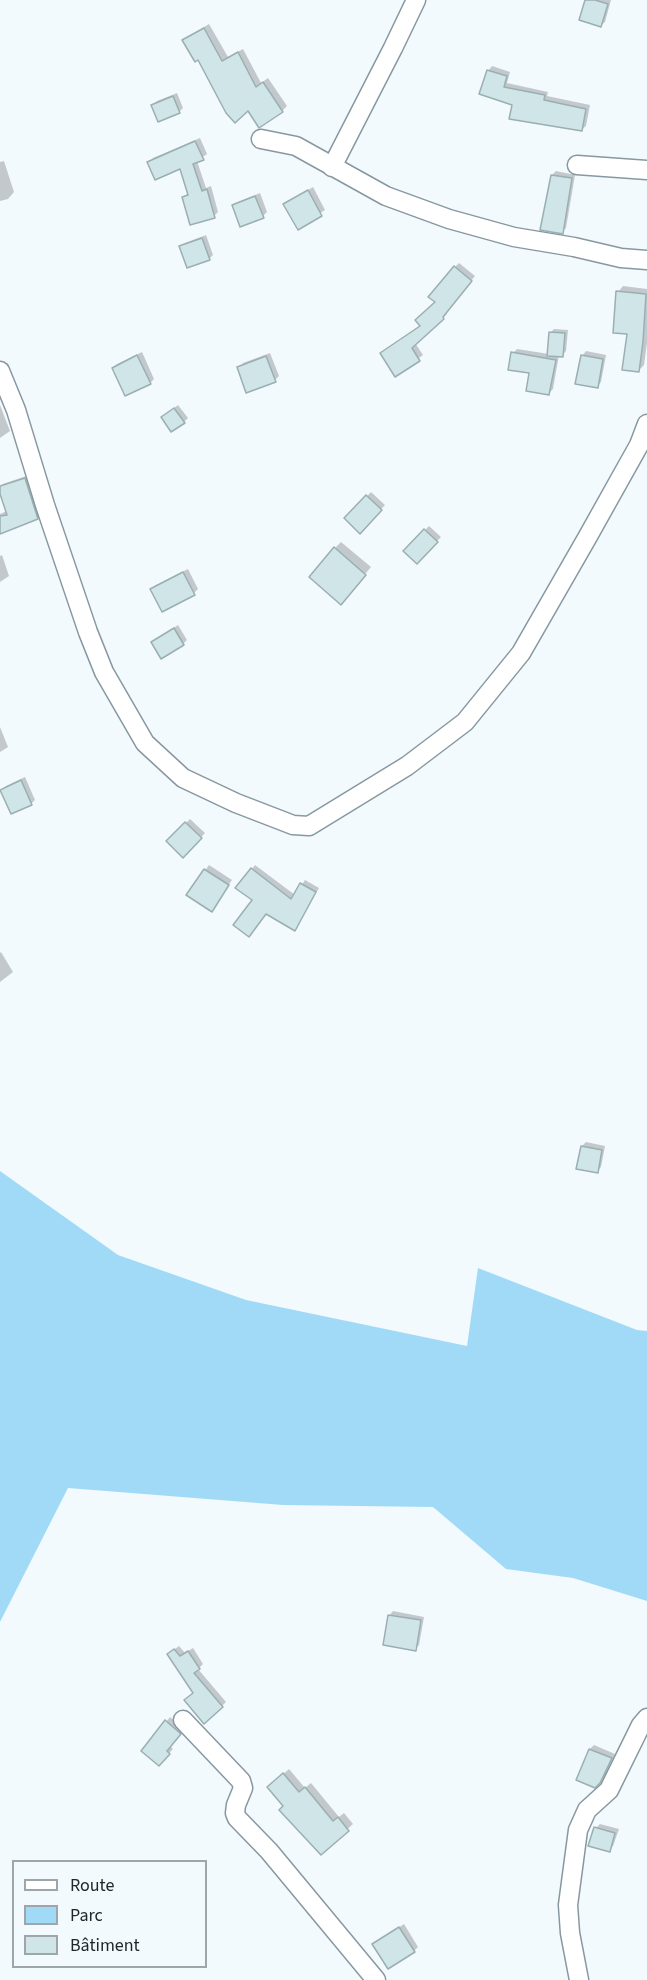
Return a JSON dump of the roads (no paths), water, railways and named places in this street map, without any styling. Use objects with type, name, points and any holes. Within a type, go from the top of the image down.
[{"type":"street","points":[[332,167],[416,0]]},
{"type":"street","points":[[261,139],[296,146],[386,196],[449,219],[514,237],[621,258],[647,260]]},
{"type":"street","points":[[577,165],[647,170]]},
{"type":"street","points":[[0,371],[16,410],[45,506],[92,642],[104,672],[145,743],[183,777],[236,803],[293,825],[309,826],[407,766],[465,722],[521,653],[605,507],[639,445],[647,424]]},
{"type":"street","points":[[579,1980],[570,1933],[568,1905],[578,1830],[587,1810],[609,1790],[641,1725],[647,1718]]},
{"type":"street","points":[[183,1720],[241,1781],[243,1788],[236,1805],[237,1818],[269,1851],[376,1980]]}]
